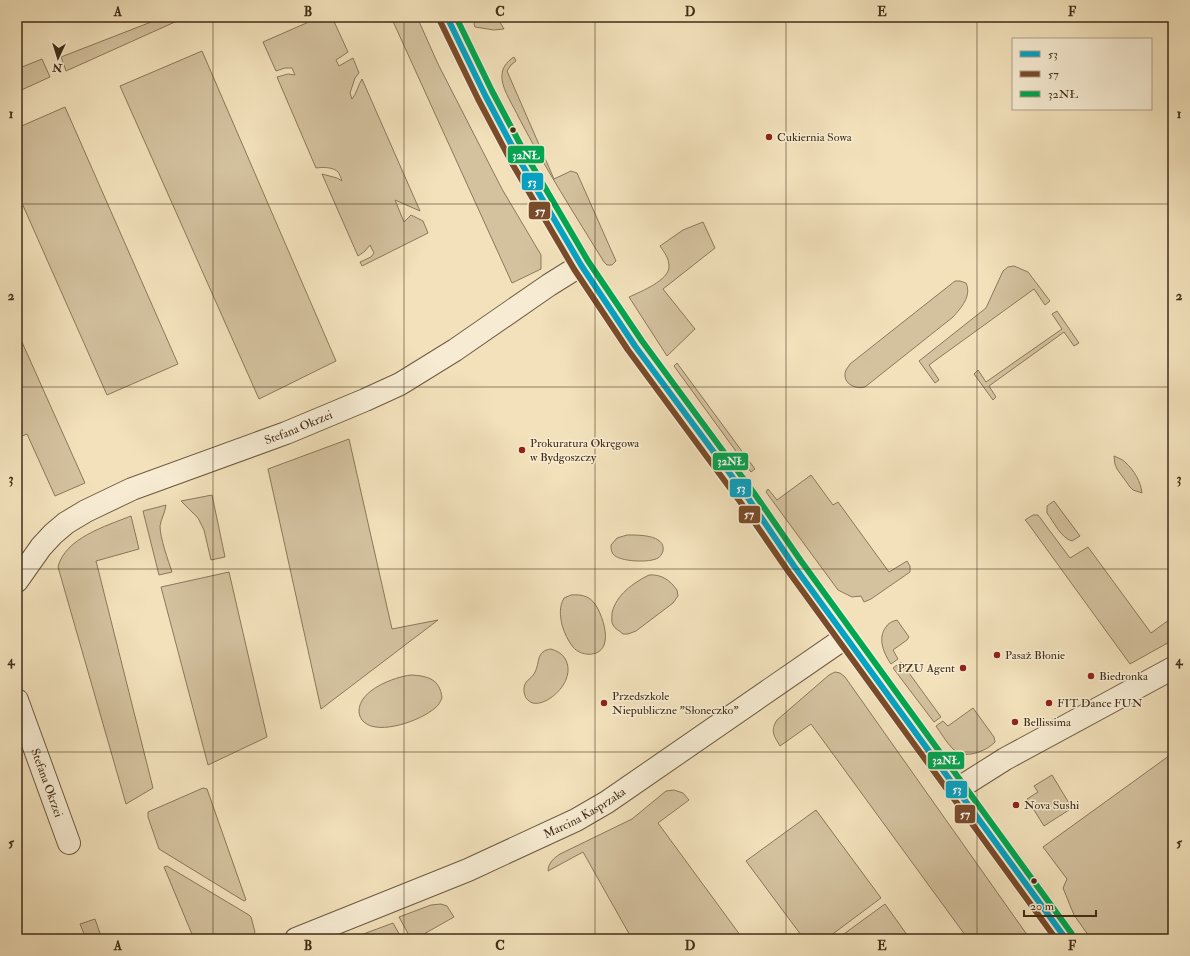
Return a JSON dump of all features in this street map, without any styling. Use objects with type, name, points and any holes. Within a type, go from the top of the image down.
[{"type":"street","points":[[447,17],[513,148],[581,265],[635,346],[748,498],[794,566],[1066,939]]},
{"type":"street","name":"Stefana Okrzei","points":[[17,581],[41,547],[53,534],[66,523],[86,511],[132,489],[286,433],[400,384],[455,350],[549,285],[581,265]]},
{"type":"street","name":"Marcina Kasprzaka","points":[[296,939],[468,870],[576,820],[607,802],[846,637]]},
{"type":"street","points":[[956,790],[1005,759],[1173,668]]},
{"type":"street","name":"Stefana Okrzei","points":[[17,700],[69,843]]},
{"type":"shaded area","points":[[164,17],[186,17],[66,71],[61,57]]},
{"type":"shaded area","points":[[320,17],[332,17],[348,52],[336,60],[339,66],[353,58],[359,73],[355,78],[350,93],[352,99],[362,79],[420,211],[395,200],[404,222],[411,215],[423,221],[428,233],[362,266],[360,262],[371,257],[374,253],[370,245],[358,256],[322,174],[342,181],[340,175],[336,170],[331,168],[316,168],[277,77],[288,74],[295,75],[292,68],[285,68],[276,71],[263,42]]},
{"type":"shaded area","points":[[391,17],[417,17],[438,64],[502,189],[541,255],[541,269],[512,283]]},
{"type":"shaded area","points":[[477,17],[497,17],[504,29],[494,30],[475,27],[474,24]]},
{"type":"shaded area","points":[[202,51],[336,361],[259,399],[120,86]]},
{"type":"shaded area","points":[[514,57],[516,61],[507,71],[554,179],[571,171],[577,173],[616,261],[612,265],[607,265],[604,262],[582,227],[539,155],[506,94],[502,79],[502,72],[506,64]]},
{"type":"shaded area","points":[[42,59],[50,77],[17,92],[17,69]]},
{"type":"shaded area","points":[[65,107],[178,364],[107,395],[17,192],[17,128]]},
{"type":"shaded area","points":[[703,222],[715,248],[663,289],[695,329],[667,356],[629,297],[654,285],[665,276],[669,266],[668,260],[660,246],[683,230]]},
{"type":"shaded area","points":[[1014,266],[1028,272],[1050,301],[1045,305],[1034,289],[929,365],[939,380],[935,383],[919,361],[986,308],[1003,271],[1008,267]]},
{"type":"shaded area","points":[[955,281],[966,283],[968,293],[965,302],[953,317],[865,387],[861,388],[853,386],[847,381],[845,374],[850,364]]},
{"type":"shaded area","points":[[1057,311],[1079,343],[1074,346],[1064,332],[989,386],[996,397],[993,400],[974,374],[978,370],[986,382],[1062,329],[1052,314]]},
{"type":"shaded area","points":[[17,331],[85,483],[55,496],[27,434],[17,438]]},
{"type":"shaded area","points":[[677,363],[755,469],[751,472],[674,366]]},
{"type":"shaded area","points":[[349,439],[392,629],[438,620],[321,709],[268,469]]},
{"type":"shaded area","points":[[1114,456],[1124,461],[1131,469],[1139,480],[1142,493],[1133,490],[1130,487],[1117,469]]},
{"type":"shaded area","points":[[811,475],[833,505],[838,502],[889,572],[907,561],[910,566],[910,572],[871,599],[864,602],[861,596],[852,597],[838,590],[766,492],[768,489],[777,500]]},
{"type":"shaded area","points":[[212,495],[225,557],[211,560],[204,530],[198,518],[181,501]]},
{"type":"shaded area","points":[[1054,501],[1080,536],[1072,541],[1064,537],[1047,513],[1047,506]]},
{"type":"shaded area","points":[[166,505],[160,531],[164,549],[172,572],[159,575],[143,511]]},
{"type":"shaded area","points":[[1033,515],[1038,515],[1070,558],[1088,547],[1151,633],[1173,617],[1173,640],[1130,664],[1025,520]]},
{"type":"shaded area","points":[[131,516],[139,549],[96,561],[153,788],[126,804],[58,567],[62,557],[69,548],[88,534]]},
{"type":"shaded area","points":[[627,535],[655,538],[663,545],[663,551],[658,558],[648,561],[635,561],[616,557],[612,553],[611,545],[617,538]]},
{"type":"shaded area","points":[[229,572],[267,737],[208,765],[161,587]]},
{"type":"shaded area","points":[[649,575],[661,577],[671,583],[677,590],[678,596],[673,603],[636,631],[623,634],[612,624],[612,613],[614,607],[621,595],[626,590]]},
{"type":"shaded area","points":[[571,595],[587,597],[596,605],[598,609],[603,622],[605,641],[602,649],[594,654],[585,654],[576,650],[566,636],[560,614],[562,601],[564,598]]},
{"type":"shaded area","points":[[897,620],[909,637],[893,650],[898,659],[891,664],[882,646],[882,636],[883,631],[888,624]]},
{"type":"shaded area","points":[[551,649],[559,652],[564,657],[568,666],[567,676],[557,693],[541,703],[534,703],[526,697],[524,688],[526,682],[535,672],[539,658],[543,652]]},
{"type":"shaded area","points":[[901,662],[941,717],[934,722],[893,668]]},
{"type":"shaded area","points":[[835,672],[840,673],[845,677],[1030,939],[968,939],[811,724],[780,746],[773,730],[777,720],[829,675]]},
{"type":"shaded area","points":[[411,675],[423,676],[436,683],[441,692],[442,698],[436,707],[421,717],[390,727],[371,726],[363,721],[360,717],[359,711],[365,697],[371,691],[387,682]]},
{"type":"shaded area","points":[[973,708],[994,737],[995,742],[980,752],[963,754],[953,749],[936,726],[943,721],[948,726]]},
{"type":"shaded area","points":[[1173,753],[1173,939],[1091,939],[1074,915],[1063,888],[1067,879],[1043,847]]},
{"type":"shaded area","points":[[1052,775],[1072,808],[1044,826],[1027,799],[1038,792],[1034,786]]},
{"type":"shaded area","points":[[203,788],[207,789],[246,900],[244,901],[159,849],[148,817],[148,812]]},
{"type":"shaded area","points":[[674,790],[683,793],[689,800],[658,823],[743,939],[632,939],[583,852],[548,871],[550,863],[560,854],[632,819],[666,791]]},
{"type":"shaded area","points":[[816,810],[881,898],[826,939],[804,939],[746,861]]},
{"type":"shaded area","points":[[167,866],[249,915],[251,917],[255,932],[253,936],[246,939],[194,939],[164,867]]},
{"type":"shaded area","points":[[441,904],[447,906],[454,917],[415,939],[411,939],[399,917],[431,905]]},
{"type":"shaded area","points":[[885,904],[910,939],[837,939]]},
{"type":"shaded area","points":[[95,919],[102,939],[86,939],[80,924]]},
{"type":"shaded area","points":[[393,923],[402,939],[350,939]]},
{"type":"transit line","name":"53","points":[[447,17],[485,95],[520,161],[581,265],[635,346],[748,498],[794,566],[1066,939]]},
{"type":"transit line","name":"32NŁ","points":[[456,17],[492,91],[527,157],[588,261],[642,341],[754,493],[801,561],[1072,934]]},
{"type":"transit line","name":"57","points":[[440,21],[478,99],[513,165],[574,269],[628,350],[741,503],[788,571],[1056,939]]},
{"type":"place","name":"Cukiernia Sowa","points":[[769,137]]},
{"type":"place","name":"Prokuratura Okręgowa w Bydgoszczy","points":[[522,450]]},
{"type":"place","name":"Pasaż Błonie","points":[[997,655]]},
{"type":"place","name":"PZU Agent","points":[[963,668]]},
{"type":"place","name":"Biedronka","points":[[1091,676]]},
{"type":"place","name":"Przedszkole Niepubliczne \"Słoneczko\"","points":[[604,703]]},
{"type":"place","name":"FIT Dance FUN","points":[[1049,703]]},
{"type":"place","name":"Bellissima","points":[[1015,722]]},
{"type":"place","name":"Nova Sushi","points":[[1016,805]]}]
